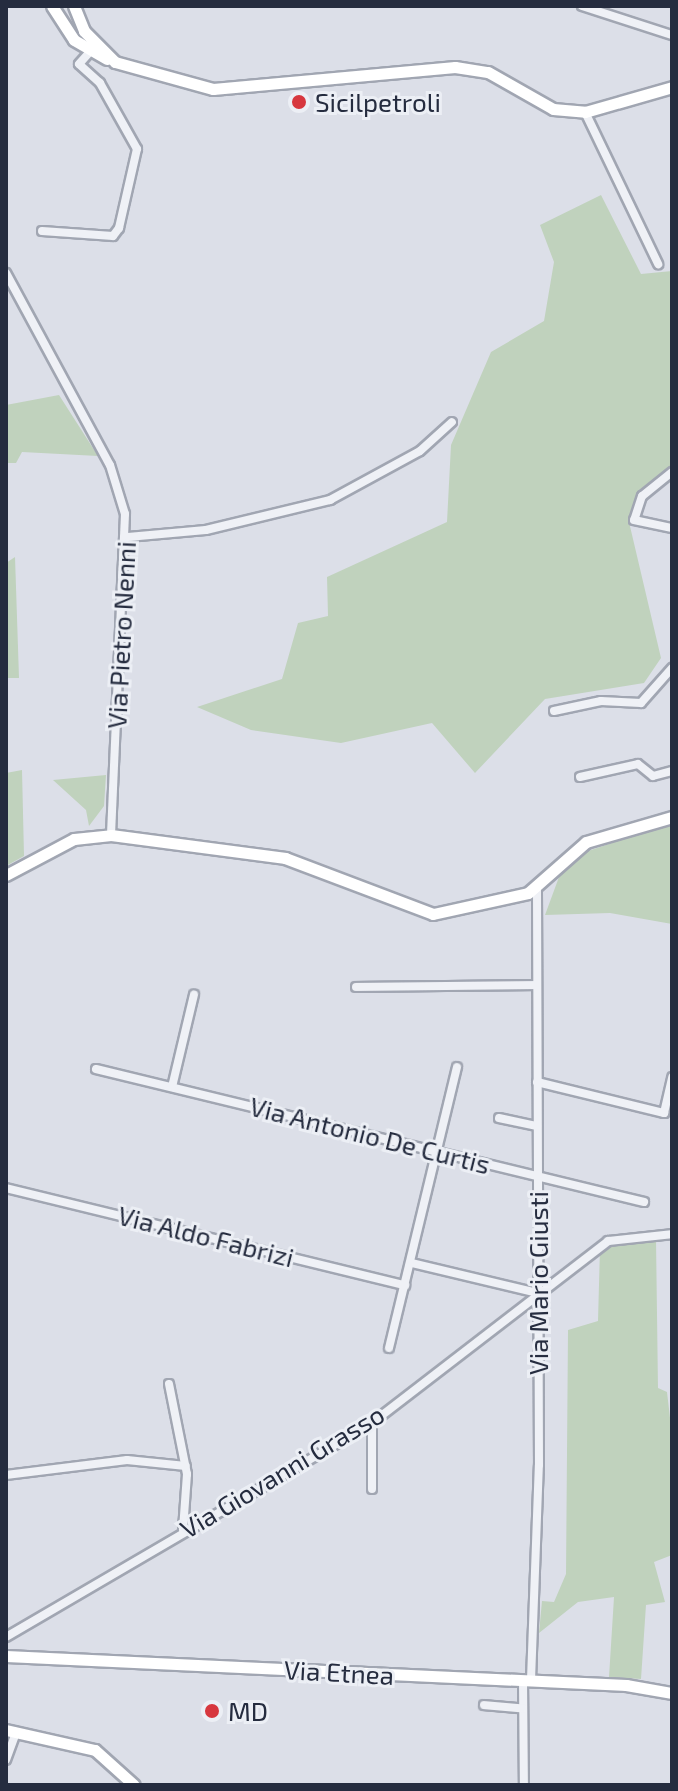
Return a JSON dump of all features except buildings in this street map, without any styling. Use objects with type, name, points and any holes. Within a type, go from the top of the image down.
[{"type":"main road","points":[[52,6],[91,49],[115,62],[236,91],[474,68],[553,109],[585,112],[672,87]]},
{"type":"main road","points":[[74,6],[91,49]]},
{"type":"main road","points":[[6,875],[74,839],[111,835],[285,858],[433,914],[509,900],[537,886],[586,842],[672,817]]},
{"type":"main road","name":"Via Etnea","points":[[6,1656],[527,1680],[672,1693]]},
{"type":"main road","points":[[11,1731],[95,1750],[134,1785]]},
{"type":"street","points":[[582,6],[672,35]]},
{"type":"street","points":[[42,231],[113,236],[122,214],[137,149],[100,83],[79,64],[91,49]]},
{"type":"street","points":[[585,112],[658,264]]},
{"type":"street","name":"Via Pietro Nenni","points":[[6,273],[110,465],[128,537],[111,835]]},
{"type":"street","points":[[6,298],[13,288]]},
{"type":"street","points":[[128,537],[206,530],[330,500],[420,451],[452,422]]},
{"type":"street","points":[[672,472],[642,496],[634,520],[672,528]]},
{"type":"street","points":[[554,711],[601,701],[641,703],[672,668]]},
{"type":"street","points":[[580,777],[638,764],[653,776],[672,771]]},
{"type":"street","name":"Via Mario Giusti","points":[[524,1785],[522,1708],[527,1680],[538,1293],[537,886]]},
{"type":"street","points":[[356,987],[536,985]]},
{"type":"street","points":[[172,1087],[194,995]]},
{"type":"street","points":[[389,1348],[457,1067]]},
{"type":"street","name":"Via Antonio De Curtis","points":[[96,1069],[644,1202]]},
{"type":"street","points":[[537,1082],[668,1114],[672,1077]]},
{"type":"street","points":[[499,1118],[537,1126]]},
{"type":"street","name":"Via Aldo Fabrizi","points":[[6,1188],[405,1285]]},
{"type":"street","name":"Via Giovanni Grasso","points":[[6,1637],[183,1530],[372,1423],[608,1241],[672,1234]]},
{"type":"street","points":[[412,1263],[538,1293]]},
{"type":"street","points":[[169,1384],[186,1466],[183,1530]]},
{"type":"street","points":[[372,1423],[372,1489]]},
{"type":"street","points":[[6,1475],[127,1460],[186,1466]]},
{"type":"street","points":[[484,1705],[522,1708]]},
{"type":"street","points":[[6,1760],[11,1731]]},
{"type":"green space","points":[[601,195],[641,274],[672,271],[672,468],[640,494],[629,522],[661,658],[644,683],[545,699],[475,773],[432,723],[341,743],[251,730],[197,707],[282,679],[298,623],[328,616],[327,577],[447,522],[451,445],[491,352],[544,321],[554,262],[540,225]]},
{"type":"green space","points":[[59,395],[98,456],[22,452],[16,463],[6,463],[6,405]]},
{"type":"green space","points":[[15,557],[19,678],[6,678],[6,563]]},
{"type":"green space","points":[[22,770],[24,856],[6,866],[6,773]]},
{"type":"green space","points":[[106,775],[104,806],[89,826],[86,810],[53,780]]},
{"type":"green space","points":[[672,823],[672,924],[610,913],[545,915],[559,877],[585,852]]},
{"type":"green space","points":[[656,1239],[658,1388],[667,1392],[672,1435],[672,1555],[654,1562],[665,1602],[646,1605],[641,1679],[609,1677],[614,1597],[578,1602],[539,1633],[542,1601],[554,1602],[566,1574],[568,1330],[598,1321],[600,1248]]},
{"type":"place","name":"Sicilpetroli","points":[[299,102]]},
{"type":"place","name":"MD","points":[[212,1711]]}]
